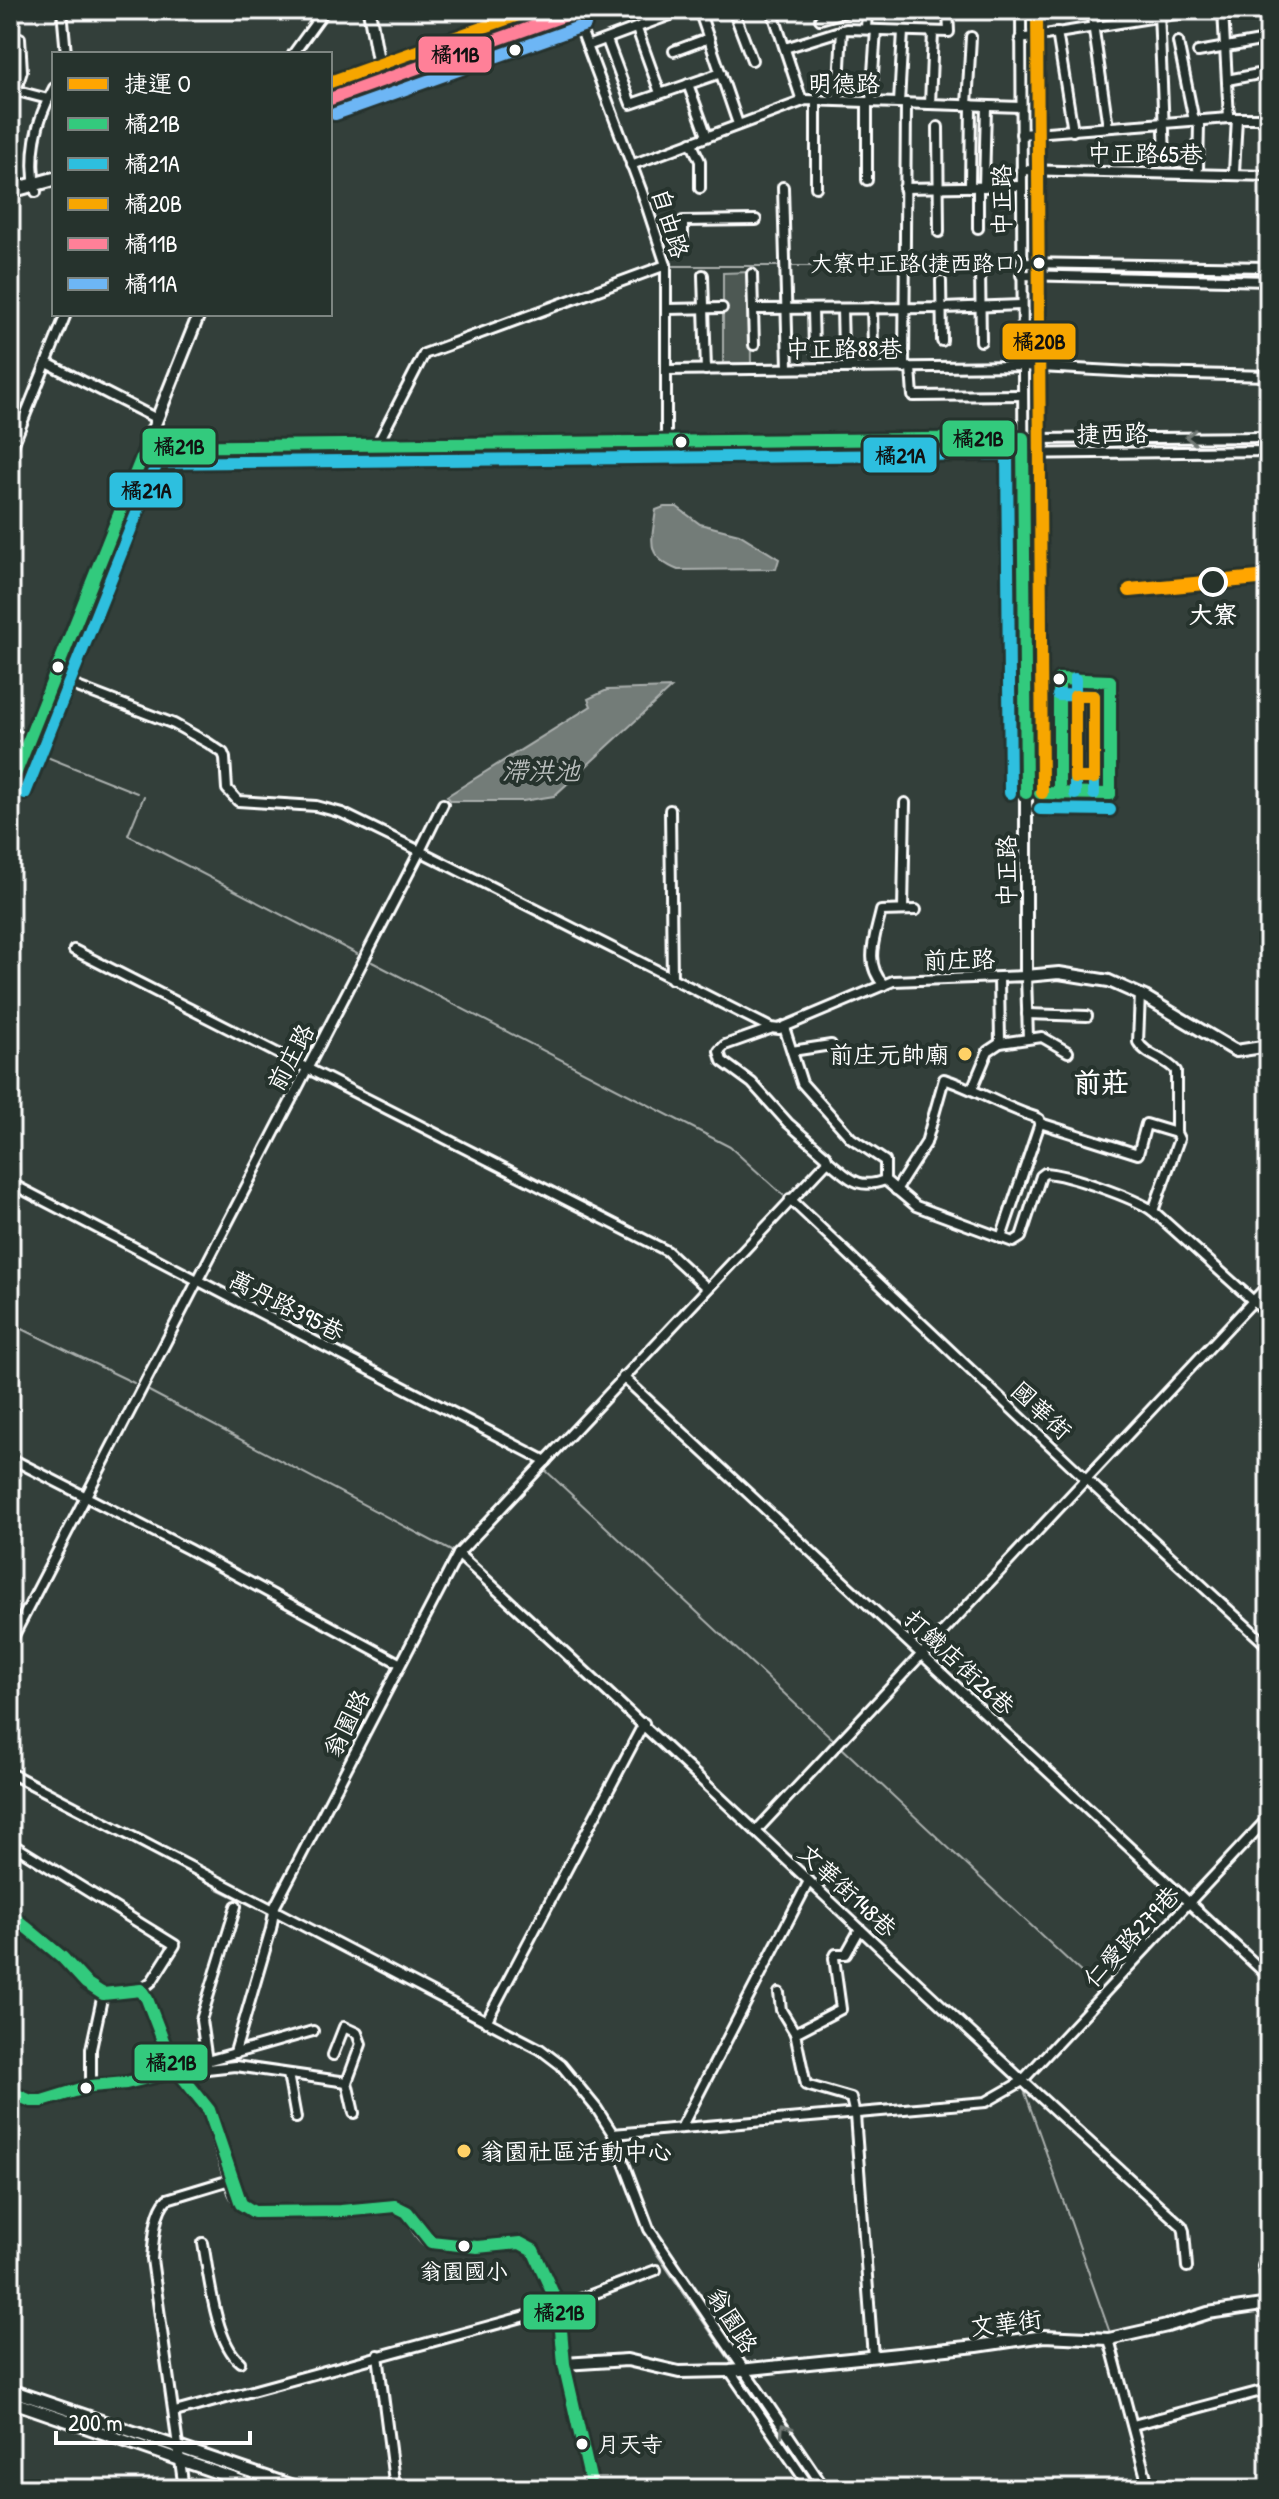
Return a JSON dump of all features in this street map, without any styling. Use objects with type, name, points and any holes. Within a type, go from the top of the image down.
[{"type":"main road","points":[[332,98],[558,10]]},
{"type":"main road","points":[[332,89],[384,76],[576,11]]},
{"type":"main road","points":[[10,200],[52,180]]},
{"type":"main road","points":[[35,188],[52,187]]},
{"type":"street","points":[[62,10],[66,52]]},
{"type":"street","points":[[294,52],[325,10]]},
{"type":"street","points":[[369,10],[384,76]]},
{"type":"street","points":[[587,46],[684,10]]},
{"type":"street","points":[[699,10],[738,124]]},
{"type":"street","points":[[733,10],[752,60]]},
{"type":"street","points":[[772,10],[802,101]]},
{"type":"street","points":[[820,19],[851,10]]},
{"type":"street","points":[[867,10],[871,29],[867,180]]},
{"type":"street","points":[[785,48],[842,30],[949,32],[948,10]]},
{"type":"street","name":"中正路","points":[[1021,10],[1024,455]]},
{"type":"street","points":[[1091,10],[1108,127]]},
{"type":"street","points":[[1020,39],[1094,26],[1126,15],[1200,10]]},
{"type":"street","points":[[1223,10],[1227,80],[1233,118],[1234,172]]},
{"type":"street","name":"自由路","points":[[576,11],[666,265],[668,458]]},
{"type":"street","points":[[1160,13],[1165,155]]},
{"type":"street","points":[[637,29],[660,93]]},
{"type":"street","points":[[838,101],[842,30]]},
{"type":"street","points":[[903,31],[905,308],[908,368],[913,396],[1022,395]]},
{"type":"street","points":[[930,104],[933,32]]},
{"type":"street","points":[[1057,32],[1073,131]]},
{"type":"street","points":[[971,37],[969,105],[978,228]]},
{"type":"street","points":[[20,38],[22,71],[13,90],[48,99]]},
{"type":"street","points":[[674,51],[709,38]]},
{"type":"street","points":[[607,40],[631,104],[721,73]]},
{"type":"street","points":[[1198,52],[1266,40]]},
{"type":"street","points":[[1178,42],[1193,116],[1199,125],[1198,168]]},
{"type":"street","points":[[1227,80],[1264,73]]},
{"type":"street","points":[[688,84],[707,136]]},
{"type":"street","points":[[35,188],[33,154],[38,126],[52,92]]},
{"type":"street","points":[[816,100],[816,187]]},
{"type":"street","name":"明德路","points":[[631,165],[802,101],[1021,107]]},
{"type":"street","points":[[977,187],[986,106]]},
{"type":"street","points":[[1021,134],[1269,118]]},
{"type":"street","points":[[938,127],[939,232]]},
{"type":"street","points":[[691,142],[700,161],[700,188]]},
{"type":"street","name":"中正路65巷","points":[[1021,170],[1269,176]]},
{"type":"street","points":[[904,188],[1021,186]]},
{"type":"street","points":[[783,187],[788,367]]},
{"type":"street","points":[[683,246],[683,221],[756,220]]},
{"type":"street","points":[[1021,263],[1269,267]]},
{"type":"street","points":[[377,445],[424,354],[666,265]]},
{"type":"street","points":[[980,271],[981,341]]},
{"type":"street","points":[[752,274],[754,345]]},
{"type":"street","points":[[703,275],[706,370]]},
{"type":"street","points":[[1021,275],[1269,281]]},
{"type":"street","points":[[941,281],[942,341]]},
{"type":"street","points":[[753,309],[1021,305]]},
{"type":"street","points":[[667,309],[722,308]]},
{"type":"street","points":[[872,308],[873,345]]},
{"type":"street","points":[[813,309],[814,349]]},
{"type":"street","points":[[842,309],[843,349]]},
{"type":"street","points":[[10,453],[65,316]]},
{"type":"street","points":[[10,787],[198,316]]},
{"type":"street","points":[[47,363],[157,419]]},
{"type":"street","name":"中正路88巷","points":[[666,370],[1022,366],[1269,376]]},
{"type":"street","name":"捷西路","points":[[146,447],[1269,437]]},
{"type":"street","name":"捷西路","points":[[140,464],[1269,451]]},
{"type":"street","points":[[1024,455],[1024,555]]},
{"type":"street","name":"中正路","points":[[1026,669],[1026,976]]},
{"type":"street","points":[[54,678],[174,724],[218,749],[225,758],[227,789],[238,801],[316,806],[342,813],[771,1028]]},
{"type":"street","points":[[10,732],[29,741]]},
{"type":"street","points":[[903,910],[905,803]]},
{"type":"street","name":"前庄路","points":[[10,1643],[443,804]]},
{"type":"street","points":[[670,810],[672,979]]},
{"type":"street","points":[[884,985],[871,965],[881,911],[916,910]]},
{"type":"street","points":[[74,950],[308,1066],[667,1251],[707,1288]]},
{"type":"street","name":"前庄路","points":[[771,1028],[784,1027],[884,985],[907,980],[1059,973],[1086,976],[1140,994],[1236,1051],[1269,1046]]},
{"type":"street","points":[[1026,976],[1028,1038]]},
{"type":"street","points":[[999,978],[1000,1043]]},
{"type":"street","points":[[1140,994],[1138,1042],[1141,1048],[1176,1071],[1176,1133],[1179,1139],[1153,1211]]},
{"type":"street","points":[[1027,1014],[1087,1016]]},
{"type":"street","points":[[784,1027],[802,1083],[851,1138],[885,1161],[885,1180],[916,1206],[1013,1242],[1021,1237],[1041,1176],[1045,1173],[1133,1200],[1153,1211],[1269,1315]]},
{"type":"street","points":[[771,1028],[725,1045],[719,1051],[722,1061],[752,1083],[828,1161],[862,1185],[885,1180]]},
{"type":"street","points":[[972,1089],[988,1051],[1000,1043],[1047,1038],[1068,1052]]},
{"type":"street","points":[[792,1051],[831,1045]]},
{"type":"street","points":[[896,1190],[918,1160],[926,1143],[944,1079],[1035,1117],[1040,1123],[1138,1154],[1146,1124],[1176,1133]]},
{"type":"street","points":[[1001,1238],[1040,1123]]},
{"type":"street","name":"翁園路","points":[[235,2052],[275,1911],[399,1663],[460,1552],[828,1161]]},
{"type":"street","name":"萬丹路395巷","points":[[10,1183],[546,1461]]},
{"type":"street","name":"國華街","points":[[790,1199],[1269,1647]]},
{"type":"street","points":[[756,1831],[1269,1284]]},
{"type":"street","name":"打鐵店街26巷","points":[[623,1377],[1269,1977]]},
{"type":"street","points":[[10,1458],[399,1663]]},
{"type":"street","name":"文華街148巷","points":[[460,1552],[1023,2083],[1182,2226],[1187,2267]]},
{"type":"street","points":[[486,2022],[644,1723]]},
{"type":"street","name":"翁園路","points":[[10,1773],[540,2049],[561,2065],[582,2088],[613,2134],[649,2229],[745,2369],[679,2372],[627,2360],[564,2364]]},
{"type":"street","name":"仁愛路279巷","points":[[1023,2083],[1269,1817]]},
{"type":"street","points":[[10,1843],[175,1945],[152,1981],[141,1990],[103,1994],[86,1983],[62,1957],[10,1914]]},
{"type":"street","points":[[681,2128],[809,1881]]},
{"type":"street","points":[[236,1906],[201,2020],[207,2069],[235,2066],[347,2082]]},
{"type":"street","points":[[795,2033],[841,2009],[834,1958],[836,1954],[846,1954],[860,1929]]},
{"type":"street","points":[[141,1990],[172,2064],[209,2110],[230,2180],[241,2204],[254,2212],[341,2211],[395,2206],[409,2213],[431,2242],[477,2247],[520,2243],[533,2250],[559,2307],[564,2364],[590,2478],[588,2489]]},
{"type":"street","points":[[779,1993],[781,2010],[795,2033],[806,2085],[851,2098],[855,2115],[873,2357]]},
{"type":"street","points":[[91,2086],[91,2049],[103,1994]]},
{"type":"street","points":[[333,2055],[344,2027],[357,2033],[361,2044],[347,2082],[354,2113]]},
{"type":"street","points":[[10,2092],[31,2101],[42,2101],[91,2086],[126,2083],[177,2071],[313,2031]]},
{"type":"street","points":[[288,2074],[296,2118]]},
{"type":"street","points":[[613,2134],[986,2102],[1023,2083]]},
{"type":"street","points":[[184,2489],[152,2259],[161,2205],[167,2199],[230,2180]]},
{"type":"street","points":[[203,2243],[222,2335],[231,2354],[240,2362]]},
{"type":"street","points":[[1269,2262],[1264,2266],[1269,2291]]},
{"type":"street","points":[[175,2412],[559,2307],[656,2270]]},
{"type":"street","name":"文華街","points":[[745,2369],[1044,2336],[1111,2338],[1208,2313],[1269,2304]]},
{"type":"street","points":[[1111,2338],[1149,2489]]},
{"type":"street","points":[[378,2355],[395,2489]]},
{"type":"street","points":[[745,2369],[825,2489]]},
{"type":"street","points":[[730,2371],[811,2489]]},
{"type":"street","points":[[1135,2424],[1269,2389]]},
{"type":"street","points":[[10,2390],[302,2489]]},
{"type":"street","points":[[10,2401],[264,2489]]},
{"type":"shaded area","points":[[750,272],[751,365],[723,365],[723,273]]},
{"type":"water","points":[[677,507],[700,524],[739,534],[779,559],[776,569],[678,570],[667,565],[655,553],[652,539],[656,510]]},
{"type":"water","name":"滯洪池","points":[[671,688],[554,796],[523,801],[451,801],[447,796],[591,706],[588,699],[607,690]]},
{"type":"waterway","points":[[673,266],[780,266]]},
{"type":"waterway","points":[[787,266],[898,266]]},
{"type":"waterway","points":[[909,266],[1013,267]]},
{"type":"waterway","points":[[1033,268],[1269,274]]},
{"type":"waterway","points":[[37,753],[137,793]]},
{"type":"waterway","points":[[144,796],[128,835],[357,954]]},
{"type":"waterway","points":[[372,962],[730,1147],[783,1195]]},
{"type":"waterway","points":[[10,1323],[134,1383]]},
{"type":"waterway","points":[[147,1390],[453,1552]]},
{"type":"waterway","points":[[543,1468],[836,1742]]},
{"type":"waterway","points":[[841,1747],[1102,1992]]},
{"type":"waterway","points":[[10,1780],[75,1813]]},
{"type":"waterway","points":[[216,1888],[269,1914]]},
{"type":"waterway","points":[[283,1921],[495,2030]]},
{"type":"waterway","points":[[1023,2087],[1110,2333]]},
{"type":"waterway","points":[[606,2130],[619,2167]]},
{"type":"waterway","points":[[629,2194],[654,2250],[733,2365]]},
{"type":"waterway","points":[[741,2376],[819,2489]]},
{"type":"tunnel","points":[[1024,555],[1026,669]]},
{"type":"metro line","name":"O","points":[[1130,590],[1269,577]]},
{"type":"transit line","name":"橘20B","points":[[332,81],[532,10]]},
{"type":"transit line","name":"橘11B","points":[[332,98],[580,10]]},
{"type":"transit line","name":"橘20B","points":[[1037,10],[1042,793]]},
{"type":"transit line","name":"橘11A","points":[[335,114],[585,25]]},
{"type":"transit line","name":"橘21B","points":[[10,787],[146,447],[1023,438],[1026,793]]},
{"type":"transit line","name":"橘21A","points":[[25,793],[157,463],[1007,454],[1010,793]]},
{"type":"transit line","name":"橘21B","points":[[1059,679],[1110,681],[1110,794]]},
{"type":"transit line","name":"橘21B","points":[[1059,679],[1059,794]]},
{"type":"transit line","name":"橘21A","points":[[1075,679],[1075,794]]},
{"type":"transit line","name":"橘21A","points":[[1058,695],[1094,696],[1094,794]]},
{"type":"transit line","name":"橘20B","points":[[1075,696],[1094,696],[1094,778],[1075,778],[1075,696]]},
{"type":"transit line","name":"橘21B","points":[[1040,793],[1110,794]]},
{"type":"transit line","name":"橘21A","points":[[1040,809],[1110,810]]},
{"type":"transit line","name":"橘21B","points":[[10,1914],[62,1957],[86,1983],[103,1994],[141,1990],[172,2064],[209,2110],[241,2204],[254,2212],[341,2211],[395,2206],[407,2212],[431,2242],[477,2247],[520,2243],[533,2250],[559,2307],[564,2364],[590,2478],[588,2489]]},
{"type":"transit line","name":"橘21B","points":[[10,2092],[31,2101],[42,2101],[91,2086],[126,2083],[177,2071]]},
{"type":"place","name":"大寮中正路(捷西路口)","points":[[1039,263]]},
{"type":"place","name":"大寮","points":[[1213,582]]},
{"type":"place","name":"前庄元帥廟","points":[[965,1054]]},
{"type":"place","name":"翁園社區活動中心","points":[[464,2151]]},
{"type":"place","name":"翁園國小","points":[[464,2246]]},
{"type":"place","name":"月天寺","points":[[582,2444]]},
{"type":"district","name":"前莊","points":[[1101,1082]]}]
